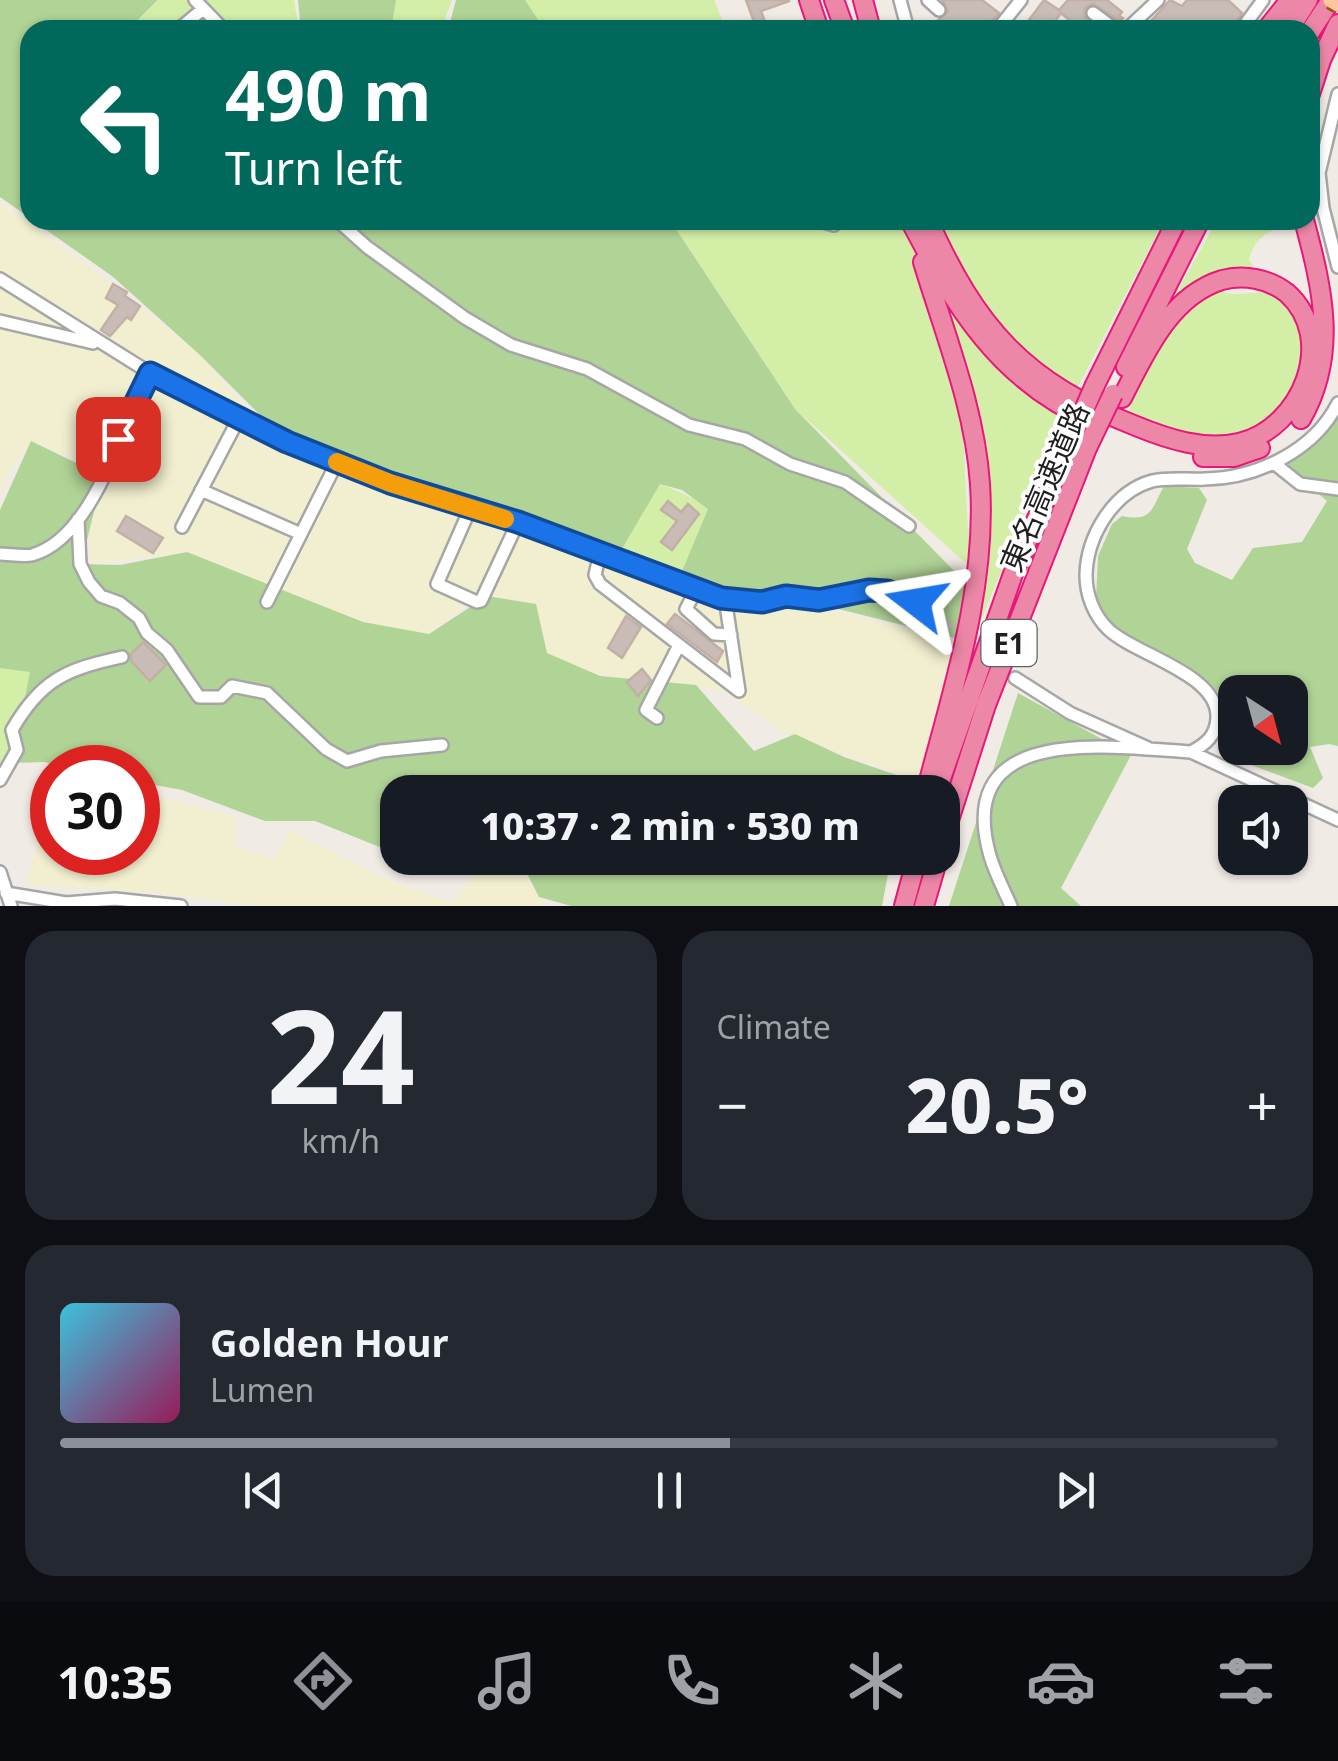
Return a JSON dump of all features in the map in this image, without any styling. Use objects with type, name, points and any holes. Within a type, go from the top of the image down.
[{"type":"highway","points":[[1274,20],[1290,0]]},
{"type":"highway","points":[[1320,60],[1338,24]]},
{"type":"highway","points":[[913,230],[962,386],[980,483],[977,580],[930,775]]},
{"type":"highway","points":[[915,230],[946,289],[982,339],[1026,383],[1073,413],[1148,444],[1202,457],[1234,457],[1266,446],[1296,425],[1318,397],[1328,368],[1330,334],[1307,230]]},
{"type":"highway","points":[[933,230],[966,294],[1022,363],[1074,399],[1174,440],[1210,446],[1242,442],[1285,419],[1312,378],[1316,352],[1306,314],[1288,294],[1268,282],[1241,277],[1214,283],[1190,297],[1167,320],[1117,396]]},
{"type":"highway","name":"東名高速道路","points":[[960,789],[1014,630],[1085,446],[1095,385],[1173,230]]},
{"type":"highway","name":"東名高速道路","points":[[942,775],[1007,591],[1085,446],[1117,396],[1195,230]]},
{"type":"highway","points":[[894,906],[903,875]]},
{"type":"highway","points":[[904,906],[912,875]]},
{"type":"highway","points":[[924,906],[933,875]]},
{"type":"main road","points":[[1331,0],[1338,4]]},
{"type":"street","points":[[928,0],[939,10]]},
{"type":"street","points":[[1002,0],[1017,5]]},
{"type":"street","points":[[1137,20],[1158,0]]},
{"type":"street","points":[[1093,13],[1102,20]]},
{"type":"street","points":[[1320,165],[1338,94]]},
{"type":"street","points":[[1320,187],[1338,267]]},
{"type":"street","points":[[348,230],[367,248],[465,318],[511,345],[587,369],[689,425],[744,439],[790,464],[845,482],[909,526]]},
{"type":"street","points":[[0,279],[150,373],[287,442],[470,509],[518,522],[726,598],[762,602],[786,596],[819,600],[869,590],[887,591],[916,602]]},
{"type":"street","points":[[0,321],[102,344]]},
{"type":"street","points":[[0,554],[30,555],[67,534],[96,492],[150,373]]},
{"type":"street","points":[[1191,752],[1207,744],[1216,730],[1217,712],[1212,698],[1198,682],[1110,631],[1094,610],[1088,594],[1090,552],[1108,511],[1139,486],[1157,480],[1228,477],[1275,464],[1318,430],[1338,403]]},
{"type":"street","points":[[182,527],[240,418]]},
{"type":"street","points":[[267,602],[337,462]]},
{"type":"street","points":[[1275,464],[1300,484],[1338,490]]},
{"type":"street","points":[[202,490],[301,534]]},
{"type":"street","points":[[470,509],[437,584],[477,602],[481,601],[518,522]]},
{"type":"street","points":[[78,519],[80,564],[89,582],[101,596],[140,618],[147,633],[167,650],[200,697],[221,698],[232,686],[259,689],[326,749],[347,761],[381,752],[442,745]]},
{"type":"street","points":[[600,552],[595,575],[600,584],[739,691],[726,598]]},
{"type":"street","points":[[697,588],[686,610],[714,634],[731,635]]},
{"type":"street","points":[[657,718],[646,710],[679,645]]},
{"type":"street","points":[[0,780],[17,750],[12,730],[28,701],[75,668],[122,657]]},
{"type":"street","points":[[1015,678],[1070,713],[1152,750]]},
{"type":"street","points":[[1011,906],[990,857],[985,806],[994,777],[1031,753],[1062,748],[1191,752],[1338,820]]},
{"type":"street","points":[[0,872],[11,906]]},
{"type":"street","points":[[6,893],[66,903],[116,899],[181,906]]},
{"type":"shaded area","points":[[0,202],[20,217],[20,230],[39,230],[200,355],[267,432],[581,550],[953,640],[937,737],[925,775],[904,775],[790,736],[722,691],[595,674],[546,656],[478,594],[429,634],[350,622],[187,552],[91,564],[86,530],[103,476],[63,453],[32,442],[10,468],[0,495]]},
{"type":"shaded area","points":[[160,797],[235,816],[236,848],[275,858],[289,830],[394,883],[455,903],[472,875],[524,875],[545,906],[259,906],[149,892],[26,885],[30,871],[30,875],[160,875]]},
{"type":"green space","points":[[0,0],[158,0],[138,20],[20,20],[20,211],[0,197]]},
{"type":"green space","points":[[159,0],[294,0],[297,20],[139,20]]},
{"type":"green space","points":[[298,0],[396,0],[393,20],[300,20]]},
{"type":"green space","points":[[396,0],[452,0],[445,20],[393,20]]},
{"type":"green space","points":[[456,0],[525,0],[538,20],[451,20]]},
{"type":"green space","points":[[525,0],[714,0],[722,20],[538,20]]},
{"type":"green space","points":[[46,230],[677,230],[795,409],[967,584],[955,638],[786,596],[727,598],[678,581],[708,509],[682,490],[660,484],[616,559],[287,442],[200,355],[112,276]]},
{"type":"green space","points":[[677,230],[910,230],[962,413],[970,567],[795,409]]},
{"type":"green space","points":[[944,230],[1159,230],[1077,389],[1053,374],[1012,337],[965,270]]},
{"type":"green space","points":[[1211,230],[1276,230],[1260,239],[1252,251],[1249,259],[1253,267],[1219,270],[1168,308]]},
{"type":"green space","points":[[1219,290],[1271,295],[1294,313],[1305,355],[1303,373],[1289,400],[1266,421],[1224,436],[1186,433],[1128,412],[1175,328]]},
{"type":"green space","points":[[949,311],[1014,383],[1064,417],[980,623],[986,581],[988,503],[978,428]]},
{"type":"green space","points":[[1338,417],[1338,746],[1310,747],[1323,778],[1313,788],[1251,765],[1308,765],[1308,675],[1218,675],[1218,692],[1115,629],[1096,599],[1098,556],[1112,524],[1122,516],[1145,515],[1164,486],[1199,488],[1207,500],[1187,549],[1195,563],[1232,580],[1253,548],[1302,542],[1327,501],[1284,465]]},
{"type":"green space","points":[[31,441],[103,476],[81,564],[120,565],[187,552],[363,622],[429,634],[487,596],[536,604],[547,653],[600,676],[696,685],[754,751],[795,734],[896,775],[380,775],[380,847],[315,821],[265,821],[182,790],[160,786],[160,745],[30,745],[30,762],[12,763],[30,672],[0,668],[0,510]]},
{"type":"green space","points":[[660,483],[711,507],[683,575],[616,559]]},
{"type":"green space","points":[[0,609],[101,651],[16,722],[12,763],[0,787]]},
{"type":"green space","points":[[1018,693],[1131,755],[1061,888],[1081,906],[949,906]]},
{"type":"green space","points":[[528,875],[888,875],[882,906],[571,906],[539,897]]},
{"type":"building","points":[[746,0],[789,0],[761,11],[764,20],[753,20]]},
{"type":"building","points":[[942,0],[982,0],[999,13],[993,20],[938,20],[948,11]]},
{"type":"building","points":[[1044,0],[1059,10],[1068,0],[1107,0],[1122,12],[1119,16],[1123,18],[1118,20],[1093,4],[1085,8],[1084,16],[1089,20],[1069,20],[1061,13],[1056,20],[1029,20]]},
{"type":"building","points":[[1170,0],[1182,6],[1187,0],[1228,0],[1242,13],[1238,20],[1152,20]]},
{"type":"building","points":[[113,284],[140,306],[131,320],[127,317],[110,336],[101,330],[118,305],[106,298]]},
{"type":"building","points":[[668,501],[681,512],[688,504],[699,514],[672,550],[661,542],[677,521],[661,510]]},
{"type":"building","points":[[126,516],[163,538],[153,553],[117,531]]},
{"type":"building","points":[[675,614],[723,651],[717,662],[667,624]]},
{"type":"building","points":[[626,616],[641,627],[622,658],[608,648]]},
{"type":"building","points":[[143,642],[166,665],[150,681],[131,661],[131,654]]},
{"type":"building","points":[[642,669],[651,680],[638,696],[627,682]]},
{"type":"tunnel","points":[[916,602],[988,658]]},
{"type":"slow traffic","points":[[337,462],[505,519]]},
{"type":"route","points":[[118,439],[150,373],[287,442],[390,483],[518,522],[721,598],[762,602],[786,596],[819,600],[869,590],[887,591],[916,602]]}]
